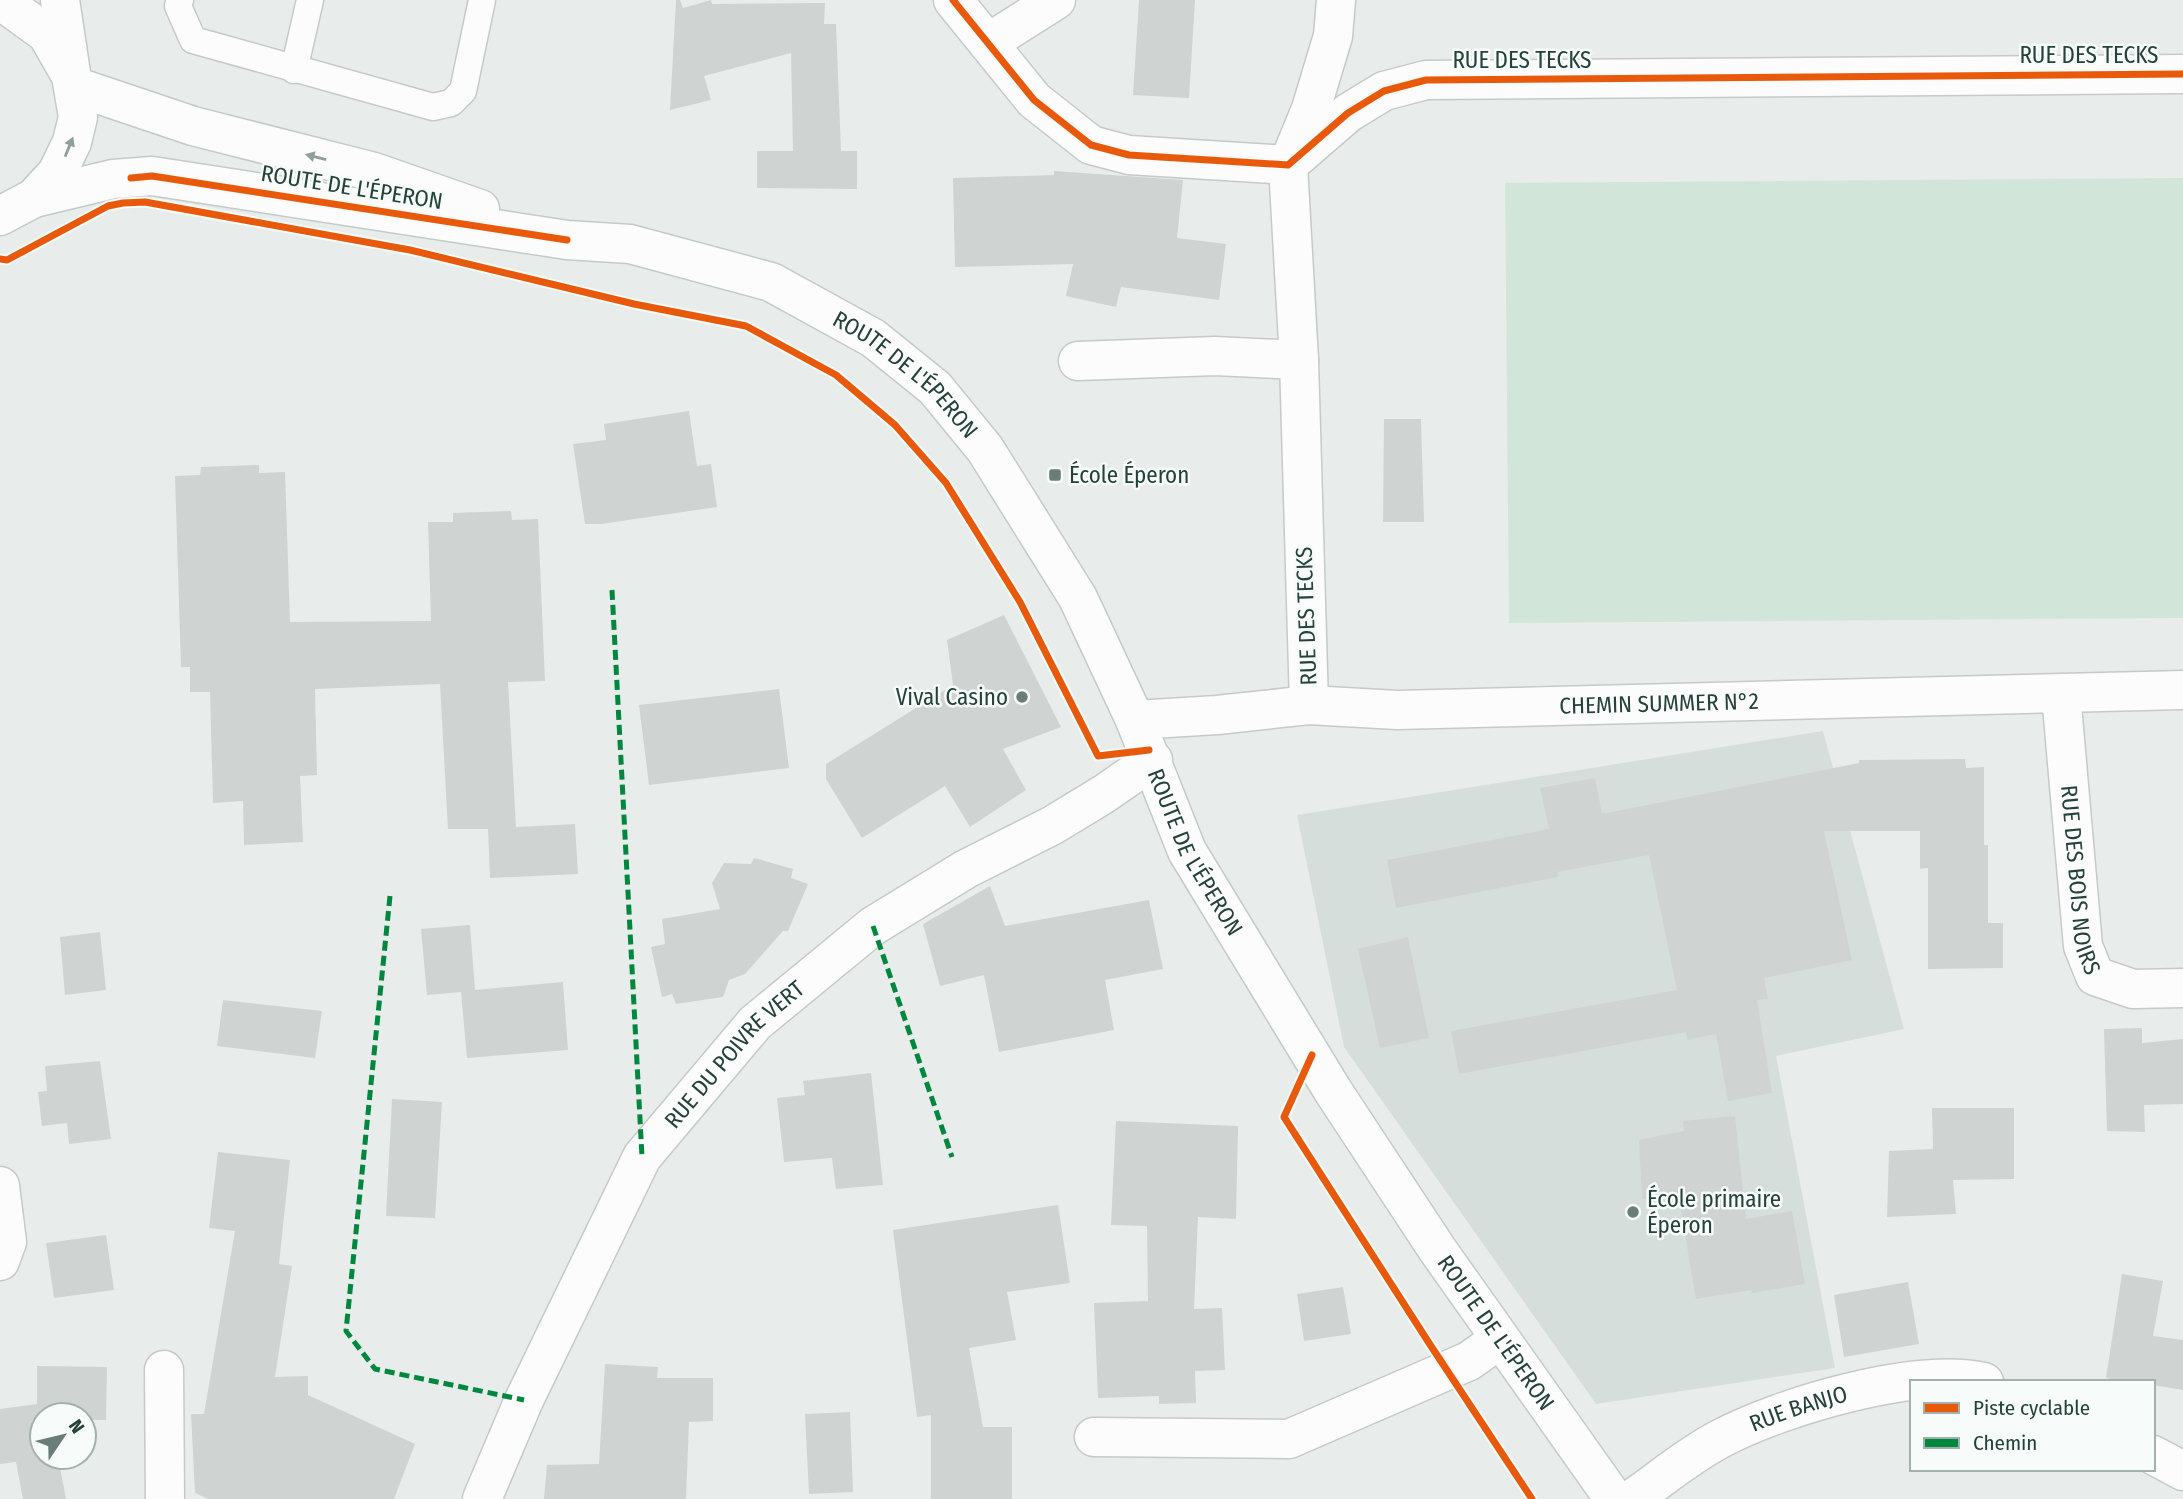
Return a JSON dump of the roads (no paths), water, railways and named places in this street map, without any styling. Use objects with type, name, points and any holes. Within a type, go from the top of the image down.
[{"type":"street","points":[[0,216],[34,198],[58,173],[72,142],[78,117],[60,0]]},
{"type":"street","points":[[953,0],[1034,100],[1091,145],[1129,155],[1288,165],[1311,109],[1333,36],[1336,0]]},
{"type":"street","points":[[988,43],[1056,0]]},
{"type":"street","points":[[0,4],[7,5],[47,34],[73,81]]},
{"type":"street","name":"RUE DES TECKS","points":[[1309,705],[1299,360],[1288,165],[1348,113],[1384,91],[1426,80],[2183,74]]},
{"type":"street","name":"ROUTE DE L'ÉPERON","points":[[73,81],[193,126],[374,172],[567,240]]},
{"type":"street","name":"ROUTE DE L'ÉPERON","points":[[34,198],[113,179],[152,176],[567,240],[630,244],[771,282],[873,338],[935,388],[985,449],[1078,598],[1153,760],[1187,851],[1333,1091],[1500,1339],[1614,1499]]},
{"type":"street","points":[[1078,361],[1215,356],[1299,360]]},
{"type":"street","name":"CHEMIN SUMMER N°2","points":[[1135,720],[1309,705],[1397,710],[2183,690]]},
{"type":"street","name":"RUE DES BOIS NOIRS","points":[[2061,694],[2083,946],[2095,976],[2133,989],[2183,988]]},
{"type":"street","name":"RUE DU POIVRE VERT","points":[[482,1499],[524,1400],[642,1157],[755,1023],[873,926],[966,869],[1053,825],[1153,760]]},
{"type":"street","points":[[0,1186],[7,1242],[0,1261]]},
{"type":"street","points":[[1094,1437],[1289,1439],[1469,1361],[1500,1339]]},
{"type":"street","points":[[164,1370],[165,1499]]},
{"type":"street","name":"RUE BANJO","points":[[1940,1380],[1975,1380]]},
{"type":"street","name":"RUE BANJO","points":[[1632,1499],[1720,1439],[1805,1404],[1910,1381]]},
{"type":"street","points":[[2155,1456],[2183,1471]]},
{"type":"lane","points":[[180,0],[178,6],[193,40],[433,107],[451,103],[463,91],[482,0]]},
{"type":"lane","points":[[295,70],[310,0]]},
{"type":"place","name":"École Éperon","points":[[1055,475]]},
{"type":"place","name":"Vival Casino","points":[[1022,697]]},
{"type":"place","name":"École primaire Éperon","points":[[1633,1212]]}]
